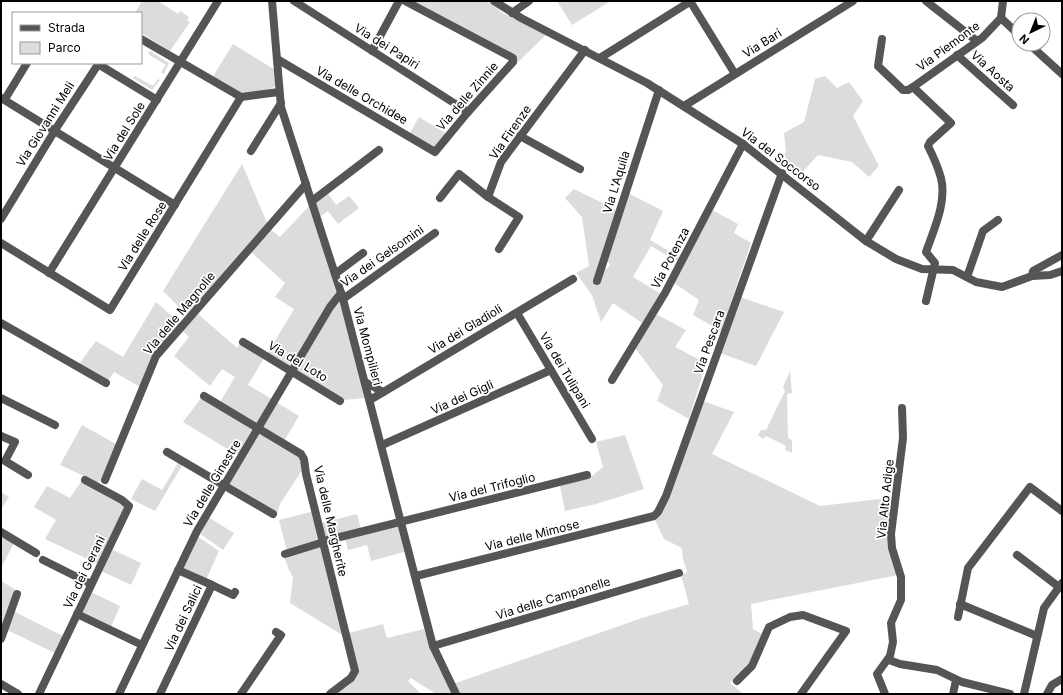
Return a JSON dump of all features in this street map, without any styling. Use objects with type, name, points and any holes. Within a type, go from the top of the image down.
[{"type":"street","name":"Via del Sole","points":[[49,273],[218,1]]},
{"type":"street","name":"Via Mompilieri","points":[[272,1],[281,103],[342,296],[382,445],[433,646],[456,694]]},
{"type":"street","name":"Via dei Papiri","points":[[294,1],[468,112]]},
{"type":"street","points":[[372,51],[399,1]]},
{"type":"street","name":"Via delle Zinnie","points":[[405,1],[513,58],[512,62],[435,152]]},
{"type":"street","name":"Via del Soccorso","points":[[494,1],[512,13],[659,90],[743,144],[782,173],[866,241],[896,260],[922,269],[953,270],[976,282],[1002,287],[1032,276],[1050,275],[1062,271]]},
{"type":"street","points":[[512,13],[529,1]]},
{"type":"street","points":[[600,58],[691,1],[735,74]]},
{"type":"street","name":"Via Bari","points":[[684,106],[853,1]]},
{"type":"street","points":[[926,1],[977,41]]},
{"type":"street","points":[[1003,1],[1001,18],[1011,27]]},
{"type":"street","name":"Via Piemonte","points":[[934,269],[935,263],[926,252],[941,205],[942,193],[941,178],[928,146],[930,142],[951,122],[913,86],[977,41],[1001,18]]},
{"type":"street","points":[[882,39],[878,66],[904,90],[908,90],[913,86]]},
{"type":"street","points":[[142,40],[241,97],[279,92]]},
{"type":"street","name":"Via Firenze","points":[[488,197],[501,162],[585,50]]},
{"type":"street","points":[[1038,52],[1062,74]]},
{"type":"street","name":"Via Aosta","points":[[957,55],[1013,105]]},
{"type":"street","name":"Via delle Orchidee","points":[[278,59],[435,152]]},
{"type":"street","points":[[26,64],[3,99],[175,205]]},
{"type":"street","points":[[98,64],[157,100]]},
{"type":"street","name":"Via Giovanni Meli","points":[[1,219],[55,130],[98,64]]},
{"type":"street","name":"Via L'Aquila","points":[[597,281],[659,90]]},
{"type":"street","name":"Via delle Rose","points":[[1,243],[110,310],[241,97]]},
{"type":"street","points":[[251,151],[281,103]]},
{"type":"street","points":[[520,136],[580,169]]},
{"type":"street","name":"Via Potenza","points":[[612,380],[665,293],[743,144]]},
{"type":"street","points":[[312,201],[380,150]]},
{"type":"street","name":"Via Pescara","points":[[654,516],[658,512],[666,496],[782,173]]},
{"type":"street","points":[[440,198],[459,174],[488,197],[519,218],[499,249]]},
{"type":"street","name":"Via delle Magnolie","points":[[105,480],[156,356],[306,184]]},
{"type":"street","points":[[866,241],[899,190]]},
{"type":"street","points":[[967,278],[983,231],[998,220]]},
{"type":"street","name":"Via dei Gelsomini","points":[[342,296],[435,233]]},
{"type":"street","points":[[335,274],[363,254]]},
{"type":"street","points":[[1032,276],[1033,271],[1062,255]]},
{"type":"street","points":[[926,301],[934,269]]},
{"type":"street","name":"Via dei Gladioli","points":[[370,400],[573,279]]},
{"type":"street","name":"Via delle Ginestre","points":[[119,694],[197,531],[330,307],[342,296]]},
{"type":"street","name":"Via dei Tulipani","points":[[516,313],[592,439]]},
{"type":"street","points":[[1,323],[106,383]]},
{"type":"street","name":"Via del Loto","points":[[243,342],[340,401]]},
{"type":"street","name":"Via dei Gigli","points":[[382,445],[551,370]]},
{"type":"street","points":[[365,382],[383,392]]},
{"type":"street","name":"Via delle Margherite","points":[[204,396],[302,454],[354,671],[351,678],[330,694]]},
{"type":"street","points":[[1,398],[55,425]]},
{"type":"street","name":"Via Alto Adige","points":[[889,660],[892,642],[891,623],[901,600],[901,576],[896,565],[891,540],[904,438],[902,408]]},
{"type":"street","points":[[378,433],[395,440]]},
{"type":"street","points":[[1,436],[15,442],[5,461],[28,475]]},
{"type":"street","points":[[167,452],[273,514]]},
{"type":"street","name":"Via del Trifoglio","points":[[285,554],[324,541],[588,475]]},
{"type":"street","name":"Via dei Gerani","points":[[39,694],[129,506],[127,502],[85,480]]},
{"type":"street","points":[[958,617],[968,568],[1030,487],[1062,510]]},
{"type":"street","name":"Via delle Mimose","points":[[416,576],[654,516]]},
{"type":"street","points":[[1,532],[36,553]]},
{"type":"street","points":[[1018,555],[1061,585],[1044,608],[1024,694]]},
{"type":"street","points":[[43,560],[92,584]]},
{"type":"street","name":"Via dei Salici","points":[[160,694],[212,586],[178,570]]},
{"type":"street","name":"Via delle Campanelle","points":[[433,646],[679,573]]},
{"type":"street","points":[[212,586],[233,596],[235,592]]},
{"type":"street","points":[[1,639],[17,594]]},
{"type":"street","points":[[960,604],[1037,636]]},
{"type":"street","points":[[77,614],[142,645]]},
{"type":"street","points":[[737,681],[752,666],[769,628],[790,617],[803,615],[846,631],[801,694]]},
{"type":"street","points":[[241,694],[282,635],[276,632]]},
{"type":"street","points":[[885,694],[877,674],[889,660],[900,664],[937,670],[956,680],[1010,694]]},
{"type":"street","points":[[1047,694],[1052,685],[1062,679]]},
{"type":"street","points":[[953,694],[956,680]]},
{"type":"street","points":[[1,684],[18,694]]},
{"type":"green space","points":[[142,1],[158,1],[178,14],[180,11],[189,17],[187,20],[190,22],[170,51],[142,34],[142,12],[136,12]]},
{"type":"green space","points":[[412,1],[487,1],[503,13],[546,35],[517,63],[517,57]]},
{"type":"green space","points":[[557,1],[611,1],[572,25]]},
{"type":"green space","points":[[233,44],[275,70],[276,86],[257,93],[250,93],[236,90],[212,78]]},
{"type":"green space","points":[[150,51],[169,63],[164,74],[161,72],[166,65],[148,54]]},
{"type":"green space","points":[[135,76],[153,86],[158,79],[160,80],[152,90],[133,78]]},
{"type":"green space","points":[[825,76],[837,88],[849,82],[863,101],[853,116],[879,166],[869,177],[852,162],[818,155],[797,178],[778,163],[786,152],[784,133],[804,122],[815,79]]},
{"type":"green space","points":[[419,117],[447,134],[434,148],[410,133]]},
{"type":"green space","points":[[242,164],[268,225],[188,316],[163,291]]},
{"type":"green space","points":[[574,189],[615,209],[614,224],[611,234],[593,282],[598,285],[604,269],[608,268],[610,264],[606,261],[628,193],[663,211],[650,240],[681,258],[679,262],[651,246],[633,277],[661,294],[642,323],[613,303],[601,322],[592,295],[576,273],[589,266],[582,217],[565,198]]},
{"type":"green space","points":[[327,192],[336,205],[349,196],[359,208],[338,224],[328,211],[319,217],[314,201]]},
{"type":"green space","points":[[310,205],[336,292],[290,367],[267,354],[294,309],[275,297],[285,283],[250,251],[270,229],[280,237]]},
{"type":"green space","points":[[712,210],[738,224],[734,233],[751,243],[721,331],[693,315],[699,300],[674,283]]},
{"type":"green space","points":[[740,297],[784,312],[756,366],[720,353]]},
{"type":"green space","points":[[156,302],[181,324],[150,359],[140,387],[114,372],[108,381],[79,364],[96,341],[123,357]]},
{"type":"green space","points":[[340,302],[367,398],[342,400],[295,370],[333,307]]},
{"type":"green space","points":[[197,313],[237,348],[240,344],[264,358],[248,385],[272,399],[257,424],[220,402],[235,377],[222,369],[210,386],[174,356],[189,337],[182,330]]},
{"type":"green space","points":[[656,314],[686,330],[675,347],[706,363],[689,419],[657,401],[663,385],[635,348]]},
{"type":"green space","points":[[790,371],[792,393],[787,394],[788,438],[792,440],[792,453],[785,450],[786,446],[766,436],[763,439],[758,435],[761,430],[766,430],[785,391],[783,387]]},
{"type":"green space","points":[[202,397],[255,428],[239,456],[183,422]]},
{"type":"green space","points":[[703,401],[734,412],[712,454],[820,506],[888,498],[896,500],[888,540],[898,575],[751,604],[753,629],[762,634],[752,662],[730,683],[743,694],[458,694],[453,684],[645,617],[689,604],[681,575],[687,572],[683,559],[682,548],[664,539],[655,520],[670,494]]},
{"type":"green space","points":[[276,402],[299,416],[284,441],[261,427]]},
{"type":"green space","points":[[82,425],[116,444],[99,483],[60,465]]},
{"type":"green space","points":[[259,431],[301,456],[303,469],[280,504],[277,514],[227,485]]},
{"type":"green space","points":[[625,435],[644,489],[596,504],[565,511],[560,486],[592,476],[603,467],[596,442]]},
{"type":"green space","points":[[178,463],[183,464],[155,511],[131,499],[142,479],[162,490]]},
{"type":"green space","points":[[82,480],[126,506],[98,564],[45,539],[56,520],[34,507],[47,486],[70,498]]},
{"type":"green space","points":[[1,492],[9,497],[1,509]]},
{"type":"green space","points":[[314,511],[322,541],[287,551],[279,520]]},
{"type":"green space","points":[[357,514],[361,529],[326,538],[322,523]]},
{"type":"green space","points":[[208,517],[234,533],[223,550],[199,533]]},
{"type":"green space","points":[[398,525],[404,552],[371,561],[367,545],[348,550],[345,538]]},
{"type":"green space","points":[[1,534],[14,543],[1,568]]},
{"type":"green space","points":[[197,536],[219,551],[206,580],[181,569]]},
{"type":"green space","points":[[321,546],[344,636],[290,603],[293,577],[284,556]]},
{"type":"green space","points":[[111,549],[141,563],[131,585],[101,571]]},
{"type":"green space","points":[[1,581],[16,590],[1,630]]},
{"type":"green space","points":[[91,592],[120,606],[111,627],[80,613]]},
{"type":"green space","points":[[13,611],[63,636],[55,653],[7,630]]},
{"type":"green space","points":[[383,624],[387,638],[424,629],[437,665],[452,694],[436,694],[411,678],[408,681],[421,694],[336,694],[353,682],[358,671],[349,633]]}]
